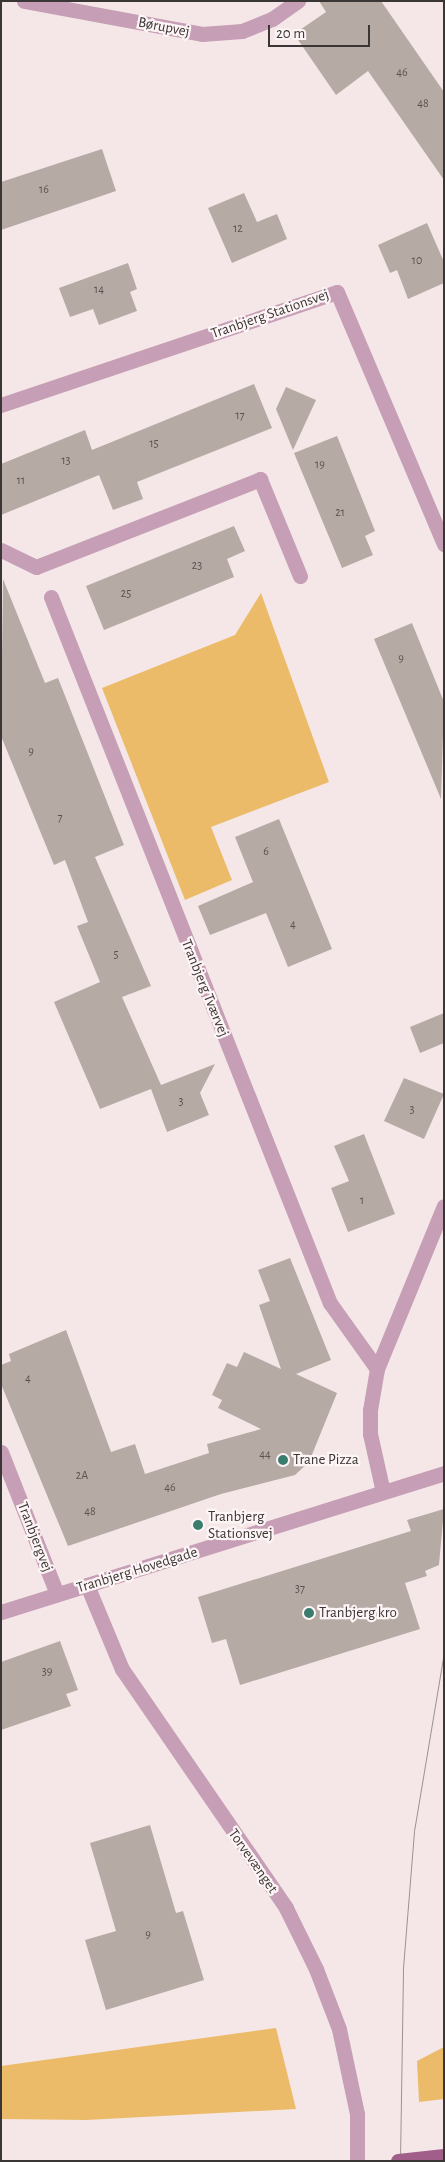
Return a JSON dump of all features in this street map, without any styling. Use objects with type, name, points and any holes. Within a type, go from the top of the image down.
[{"type":"main road","points":[[398,2161],[444,2156]]},
{"type":"street","name":"Børupvej","points":[[24,1],[202,34],[242,31],[298,1]]},
{"type":"street","name":"Tranbjerg Stationsvej","points":[[1,405],[337,292],[444,544]]},
{"type":"street","points":[[1,550],[36,568],[260,479],[300,576]]},
{"type":"street","name":"Tranbjerg Tværvej","points":[[51,597],[330,1303],[378,1368]]},
{"type":"street","points":[[383,1492],[370,1426],[378,1368],[444,1206]]},
{"type":"street","name":"Tranbjergvej","points":[[1,1452],[57,1594]]},
{"type":"street","name":"Tranbjerg Hovedgade","points":[[1,1612],[444,1473]]},
{"type":"street","name":"Torvevænget","points":[[87,1585],[122,1669],[286,1908],[316,1969],[339,2029],[357,2114],[357,2161]]},
{"type":"shaded area","points":[[261,593],[329,782],[211,827],[232,880],[185,900],[102,688],[235,635]]},
{"type":"shaded area","points":[[276,2028],[296,2109],[86,2120],[1,2119],[1,2066]]},
{"type":"shaded area","points":[[444,2047],[444,2099],[419,2102],[417,2061]]},
{"type":"building","points":[[319,1],[381,1],[444,92],[444,180],[368,71],[336,95],[294,34],[326,12]]},
{"type":"building","points":[[102,149],[116,191],[1,230],[1,182]]},
{"type":"building","points":[[244,193],[257,222],[277,214],[287,239],[232,263],[208,208]]},
{"type":"building","points":[[427,223],[444,262],[444,283],[408,299],[397,270],[390,273],[378,245]]},
{"type":"building","points":[[128,263],[137,289],[130,292],[137,311],[99,325],[93,309],[70,317],[59,288]]},
{"type":"building","points":[[254,384],[272,428],[137,482],[143,499],[113,510],[99,475],[1,515],[1,464],[85,430],[92,450]]},
{"type":"building","points":[[286,387],[316,400],[293,450],[276,409]]},
{"type":"building","points":[[337,436],[375,531],[365,536],[373,555],[342,568],[294,453]]},
{"type":"building","points":[[234,526],[245,551],[227,559],[234,577],[104,630],[86,586]]},
{"type":"building","points":[[3,579],[45,683],[58,678],[124,845],[95,857],[151,986],[122,997],[161,1085],[215,1064],[200,1093],[209,1115],[167,1132],[151,1089],[100,1109],[54,1002],[100,982],[77,926],[88,922],[65,860],[54,865],[1,736]]},
{"type":"building","points":[[412,623],[444,702],[441,799],[374,639]]},
{"type":"building","points":[[279,819],[332,949],[288,967],[266,913],[210,935],[198,906],[253,882],[235,837]]},
{"type":"building","points":[[444,1013],[444,1043],[420,1053],[410,1027]]},
{"type":"building","points":[[404,1078],[444,1094],[424,1139],[384,1121]]},
{"type":"building","points":[[364,1134],[395,1214],[348,1232],[331,1188],[349,1181],[334,1146]]},
{"type":"building","points":[[290,1258],[331,1360],[296,1374],[337,1393],[309,1462],[295,1475],[221,1494],[68,1546],[1,1384],[1,1365],[11,1361],[9,1354],[66,1330],[111,1452],[135,1444],[145,1474],[209,1453],[207,1444],[261,1429],[218,1408],[222,1400],[212,1395],[227,1363],[237,1367],[244,1352],[281,1369],[259,1305],[270,1301],[258,1270]]},
{"type":"building","name":"Tranbjerg kro","points":[[444,1509],[439,1565],[425,1571],[427,1576],[405,1583],[420,1629],[240,1685],[226,1639],[212,1643],[198,1597],[411,1531],[407,1520]]},
{"type":"building","points":[[60,1641],[78,1690],[66,1694],[71,1706],[1,1730],[1,1662]]},
{"type":"building","points":[[150,1825],[176,1913],[183,1911],[204,1980],[106,2010],[85,1940],[116,1931],[90,1843]]},
{"type":"tram line","points":[[400,2161],[403,1968],[414,1831],[444,1651]]},
{"type":"place","name":"Trane Pizza","points":[[283,1460]]},
{"type":"place","name":"Tranbjerg Stationsvej","points":[[198,1525]]},
{"type":"place","name":"Tranbjerg kro","points":[[309,1613]]}]
